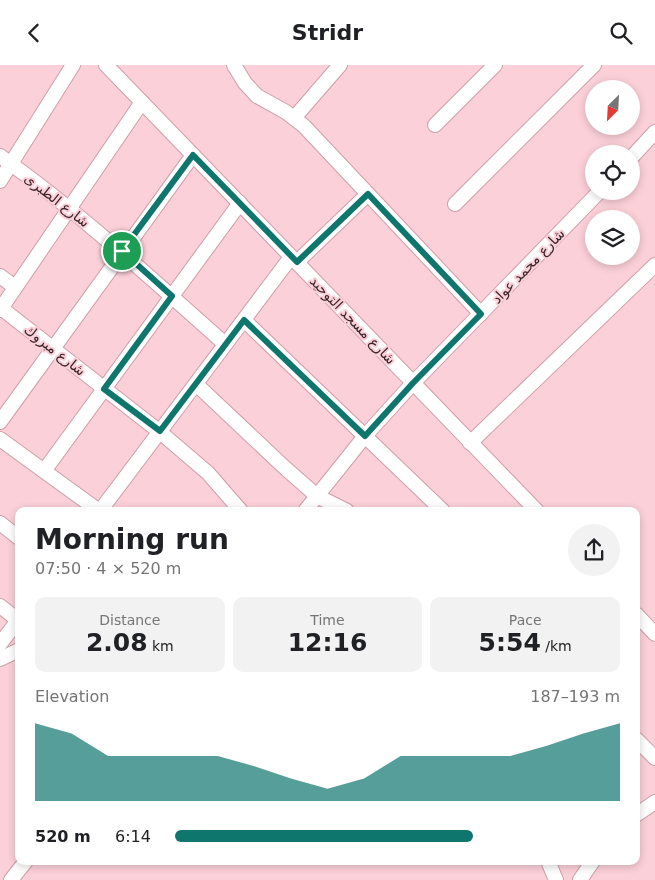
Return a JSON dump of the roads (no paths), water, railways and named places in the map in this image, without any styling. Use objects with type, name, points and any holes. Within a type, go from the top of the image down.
[{"type":"street","points":[[0,181],[6,160],[73,65]]},
{"type":"street","name":"شارع مسجد التوحيد","points":[[106,65],[533,507]]},
{"type":"street","points":[[234,65],[245,83],[257,96],[304,126],[481,314]]},
{"type":"street","points":[[294,118],[340,65]]},
{"type":"street","points":[[455,204],[594,65]]},
{"type":"street","points":[[435,125],[490,67]]},
{"type":"street","points":[[1,309],[142,102]]},
{"type":"street","points":[[640,148],[655,132]]},
{"type":"street","points":[[0,422],[193,155]]},
{"type":"street","name":"شارع الطبرى","points":[[6,160],[122,251],[225,344]]},
{"type":"street","points":[[103,507],[225,344],[294,259],[368,194]]},
{"type":"street","name":"شارع محمد عواد","points":[[308,507],[365,436],[413,383],[591,200]]},
{"type":"street","points":[[44,471],[240,203]]},
{"type":"street","points":[[470,443],[655,265]]},
{"type":"street","points":[[0,276],[16,287]]},
{"type":"street","name":"شارع مبروك","points":[[1,309],[160,431],[208,473],[238,507]]},
{"type":"street","points":[[244,320],[439,507]]},
{"type":"street","points":[[196,384],[317,496],[341,507]]},
{"type":"street","points":[[0,439],[94,507]]},
{"type":"street","points":[[0,523],[15,534]]},
{"type":"street","points":[[0,606],[15,618]]},
{"type":"street","points":[[640,618],[655,633]]},
{"type":"street","points":[[0,644],[15,624]]},
{"type":"street","points":[[0,659],[15,652]]},
{"type":"street","points":[[640,743],[655,758]]},
{"type":"street","points":[[640,812],[655,802]]},
{"type":"street","points":[[11,880],[23,865]]},
{"type":"street","points":[[550,865],[556,880]]},
{"type":"street","points":[[580,880],[590,865]]}]
